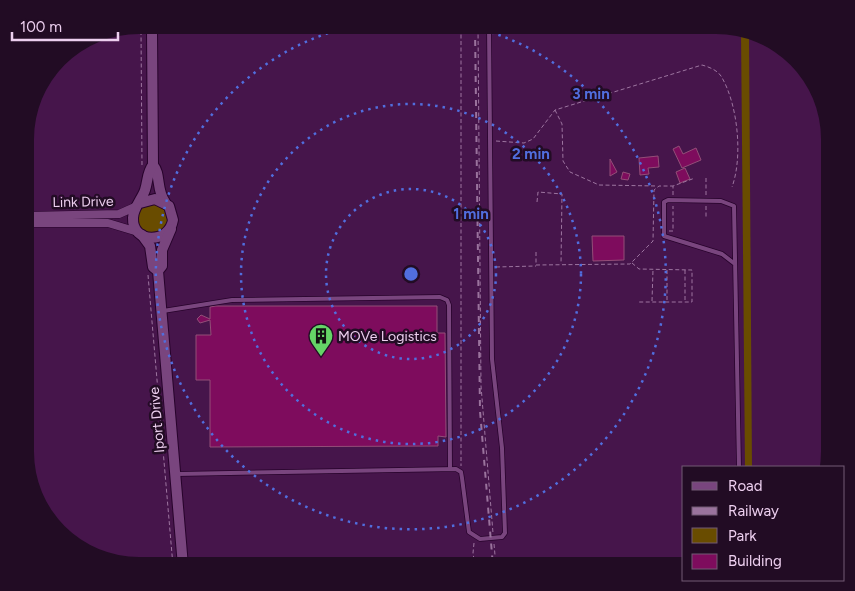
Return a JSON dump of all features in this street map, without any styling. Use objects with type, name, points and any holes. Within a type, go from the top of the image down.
[{"type":"street","points":[[147,166],[157,170],[158,189],[173,214],[171,229],[158,238],[150,238],[140,234],[134,225],[133,216],[147,183],[149,169],[147,166],[152,34]]},
{"type":"street","points":[[139,204],[152,198],[165,202]]},
{"type":"street","name":"Link Drive","points":[[34,216],[119,214],[129,211],[139,204]]},
{"type":"street","name":"Link Drive","points":[[34,223],[108,224],[140,234]]},
{"type":"street","name":"Iport Drive","points":[[152,270],[162,266],[162,250],[171,229]]},
{"type":"street","name":"Iport Drive","points":[[140,234],[150,246],[152,270],[161,312],[183,557]]},
{"type":"lane","points":[[175,474],[450,469],[461,472],[468,532],[476,538],[502,537],[506,528],[502,448],[492,359],[489,34]]},
{"type":"lane","points":[[735,264],[722,254],[668,239],[663,232],[662,206],[664,202],[673,200],[721,201],[734,206],[739,466]]},
{"type":"lane","points":[[161,312],[232,300],[440,297],[446,300],[449,305],[450,469]]},
{"type":"path","points":[[141,34],[147,166]]},
{"type":"path","points":[[461,34],[461,472]]},
{"type":"path","points":[[478,34],[482,409],[495,557]]},
{"type":"path","points":[[490,140],[524,143],[533,139],[555,110],[702,65],[712,68],[721,75],[736,114],[738,172],[732,187]]},
{"type":"path","points":[[555,110],[562,124],[563,161],[570,172],[599,185],[645,184],[673,186],[695,178]]},
{"type":"path","points":[[480,267],[630,264],[653,241],[653,195],[654,190],[659,186]]},
{"type":"path","points":[[653,233],[673,231],[673,186]]},
{"type":"path","points":[[537,202],[538,192],[562,194],[561,265]]},
{"type":"path","points":[[536,252],[536,265]]},
{"type":"path","points":[[631,262],[639,270],[692,270],[692,302],[639,302]]},
{"type":"path","points":[[652,269],[652,302]]},
{"type":"path","points":[[667,269],[667,302]]},
{"type":"path","points":[[685,269],[685,302]]},
{"type":"path","points":[[152,270],[172,557]]},
{"type":"path","points":[[474,557],[476,538]]},
{"type":"green space","points":[[741,37],[749,39],[752,466],[745,466]]},
{"type":"green space","points":[[153,204],[164,208],[168,219],[164,230],[153,234],[142,230],[138,219],[142,208]]},
{"type":"building","points":[[679,146],[683,154],[696,148],[701,160],[682,168],[673,149]]},
{"type":"building","points":[[658,156],[659,167],[648,168],[649,174],[640,175],[639,158]]},
{"type":"building","points":[[610,159],[617,172],[610,176]]},
{"type":"building","points":[[685,168],[690,179],[680,183],[676,172]]},
{"type":"building","points":[[623,172],[630,174],[628,180],[621,179]]},
{"type":"building","points":[[592,236],[624,236],[624,260],[593,261]]},
{"type":"building","name":"MOVe Logistics","points":[[437,306],[437,333],[445,333],[446,437],[438,436],[438,446],[210,447],[210,380],[196,380],[196,335],[211,335],[210,320],[200,323],[197,319],[201,315],[210,319],[210,307]]},
{"type":"railway","points":[[475,34],[480,411],[492,557]]},
{"type":"place","name":"MOVe Logistics","points":[[321,357]]}]
